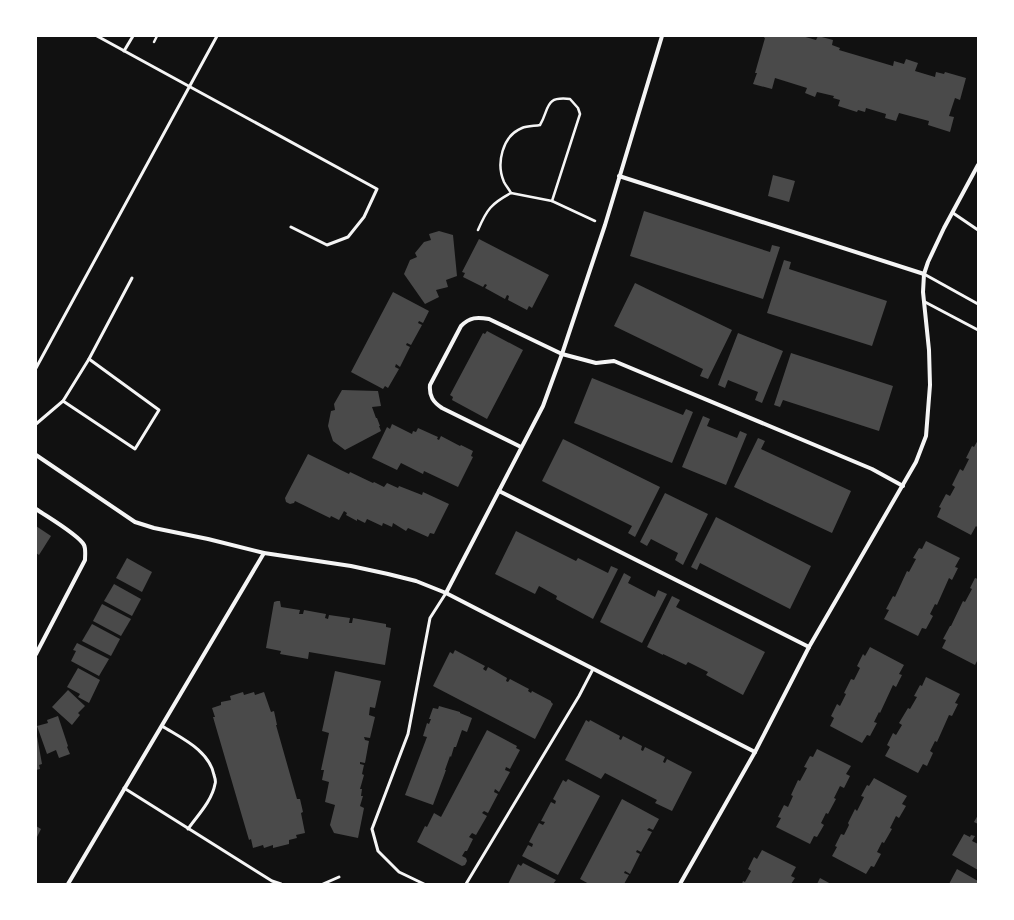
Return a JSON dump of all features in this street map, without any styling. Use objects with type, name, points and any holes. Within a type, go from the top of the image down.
[{"type":"street","points":[[446,593],[543,406],[562,354],[604,225],[662,36]]},
{"type":"street","points":[[680,884],[755,752],[809,647],[916,462],[926,436],[930,385],[924,274],[944,228],[953,214],[978,165]]},
{"type":"street","points":[[619,176],[924,274]]},
{"type":"street","points":[[521,447],[436,404],[430,393],[430,385],[461,326],[467,320],[477,317],[489,319],[562,354],[596,363],[614,361],[872,469],[903,486]]},
{"type":"street","points":[[36,455],[135,522],[154,528],[208,539],[264,553],[351,566],[388,574],[416,581],[446,593],[755,752]]},
{"type":"street","points":[[499,491],[809,647]]},
{"type":"street","points":[[36,509],[77,537],[84,544],[86,552],[85,560],[36,654]]},
{"type":"street","points":[[68,884],[264,553]]},
{"type":"lane","points":[[97,36],[376,189],[364,217],[348,237],[327,245],[291,227]]},
{"type":"lane","points":[[124,51],[132,36]]},
{"type":"lane","points":[[36,368],[217,36]]},
{"type":"lane","points":[[953,214],[978,230]]},
{"type":"lane","points":[[924,274],[978,304]]},
{"type":"lane","points":[[36,424],[63,401],[89,359],[132,278]]},
{"type":"lane","points":[[925,302],[978,330]]},
{"type":"lane","points":[[63,401],[135,450],[159,410],[89,359]]},
{"type":"lane","points":[[424,884],[398,872],[378,851],[372,829],[408,734],[430,618],[446,593]]},
{"type":"lane","points":[[466,884],[579,696],[593,669]]},
{"type":"lane","points":[[162,726],[198,748],[208,759],[213,770],[216,784],[209,799],[188,829]]},
{"type":"lane","points":[[124,788],[272,881],[281,884]]},
{"type":"lane","points":[[323,884],[339,877]]},
{"type":"path","points":[[154,42],[157,36]]},
{"type":"path","points":[[511,193],[504,182],[502,169],[501,158],[506,142],[513,134],[523,128],[540,125],[549,104],[559,98],[570,99],[578,108],[580,114],[552,201]]},
{"type":"path","points":[[478,230],[488,208],[511,193],[552,201],[604,225]]},
{"type":"building","points":[[765,36],[802,36],[816,40],[818,36],[833,40],[832,45],[840,48],[839,50],[893,66],[894,61],[904,64],[906,59],[918,63],[915,71],[935,77],[936,72],[944,74],[945,72],[966,78],[960,100],[955,98],[949,116],[954,117],[950,132],[928,125],[929,121],[899,113],[896,121],[885,118],[886,114],[866,108],[865,112],[858,110],[857,112],[838,106],[840,100],[833,98],[834,96],[817,92],[815,97],[805,93],[807,88],[775,78],[772,89],[753,84],[757,73],[755,73]]},
{"type":"building","points":[[773,175],[795,181],[789,202],[768,196]]},
{"type":"building","points":[[644,211],[770,252],[772,245],[780,247],[763,299],[630,256]]},
{"type":"building","points":[[439,231],[453,235],[457,276],[446,280],[448,287],[436,290],[439,297],[425,304],[404,274],[410,260],[417,257],[415,253],[424,242],[431,240],[429,234]]},
{"type":"building","points":[[479,239],[549,275],[532,308],[529,306],[527,310],[508,300],[509,296],[507,295],[505,299],[485,288],[487,285],[485,284],[483,287],[463,277],[465,273],[462,272]]},
{"type":"building","points":[[784,260],[791,262],[789,269],[887,301],[872,346],[767,313]]},
{"type":"building","points":[[635,283],[732,330],[708,379],[700,376],[703,369],[614,326]]},
{"type":"building","points":[[393,292],[429,311],[423,323],[419,321],[418,323],[422,325],[411,345],[407,343],[406,345],[410,347],[400,367],[396,364],[395,367],[399,369],[388,388],[385,386],[383,389],[351,372]]},
{"type":"building","points":[[487,331],[523,350],[487,419],[452,400],[453,397],[450,395],[483,333],[485,334]]},
{"type":"building","points":[[738,333],[783,351],[762,403],[755,400],[758,392],[728,380],[725,388],[718,385]]},
{"type":"building","points":[[791,353],[893,386],[879,431],[783,400],[780,407],[774,405]]},
{"type":"building","points":[[592,378],[683,415],[686,409],[693,412],[672,463],[574,423]]},
{"type":"building","points":[[342,390],[378,391],[381,406],[372,407],[381,431],[345,450],[333,441],[328,426],[331,411],[335,410],[334,404]]},
{"type":"building","points":[[703,416],[710,419],[707,426],[737,438],[740,431],[747,434],[726,485],[682,467]]},
{"type":"building","points":[[392,424],[412,434],[413,431],[416,432],[418,428],[438,437],[437,439],[439,440],[441,436],[473,451],[471,456],[473,457],[458,487],[424,471],[423,474],[401,463],[397,470],[372,458],[387,427],[390,429]]},
{"type":"building","points":[[758,438],[765,441],[761,449],[851,491],[832,533],[734,487]]},
{"type":"building","points":[[563,439],[660,487],[635,537],[628,533],[632,526],[542,481]]},
{"type":"building","points":[[978,440],[978,528],[976,526],[971,535],[937,517],[941,508],[939,507],[946,494],[950,496],[955,487],[952,485],[960,469],[963,471],[969,459],[966,458],[972,446],[974,447]]},
{"type":"building","points":[[308,454],[349,474],[350,472],[384,487],[387,483],[422,495],[423,492],[449,504],[434,534],[430,533],[428,537],[408,528],[406,531],[393,523],[392,527],[383,523],[382,526],[367,519],[365,523],[357,519],[357,521],[346,515],[347,513],[344,511],[339,520],[331,516],[330,518],[295,501],[294,503],[290,504],[286,502],[285,498]]},
{"type":"building","points":[[665,493],[708,514],[683,565],[675,560],[678,553],[651,539],[647,546],[640,542]]},
{"type":"building","points":[[716,517],[811,566],[790,609],[700,563],[697,570],[691,567]]},
{"type":"building","points":[[36,526],[51,536],[39,555],[36,553]]},
{"type":"building","points":[[516,531],[576,561],[578,558],[608,573],[611,566],[618,569],[593,619],[556,599],[557,596],[539,586],[535,594],[495,574]]},
{"type":"building","points":[[926,541],[960,558],[955,567],[958,568],[952,580],[949,578],[937,605],[935,604],[930,614],[933,616],[926,629],[922,628],[918,636],[884,619],[889,610],[886,609],[893,596],[895,597],[907,571],[909,572],[916,559],[913,558],[919,548],[922,549]]},
{"type":"building","points":[[127,558],[152,572],[142,592],[116,578]]},
{"type":"building","points":[[624,573],[631,577],[628,583],[655,597],[658,590],[667,594],[642,643],[600,622]]},
{"type":"building","points":[[975,578],[978,579],[978,659],[975,665],[942,648],[946,640],[943,639],[963,601],[965,602],[972,589],[970,588]]},
{"type":"building","points":[[114,584],[141,599],[132,616],[104,601]]},
{"type":"building","points":[[672,596],[680,600],[676,607],[765,652],[743,695],[706,675],[708,672],[688,662],[686,665],[647,647]]},
{"type":"building","points":[[280,601],[281,607],[300,610],[299,614],[303,614],[304,610],[326,614],[325,618],[328,619],[329,615],[350,618],[349,623],[352,623],[353,618],[386,624],[386,627],[391,628],[385,665],[309,652],[308,659],[280,654],[281,651],[266,648],[274,602]]},
{"type":"building","points":[[102,604],[131,619],[121,636],[93,621]]},
{"type":"building","points":[[92,624],[120,639],[111,656],[82,641]]},
{"type":"building","points":[[77,643],[109,659],[99,676],[71,661],[76,651],[73,650]]},
{"type":"building","points":[[870,647],[904,665],[899,674],[902,675],[896,687],[893,685],[880,713],[879,712],[874,722],[877,723],[870,736],[867,735],[862,743],[830,726],[834,718],[831,716],[837,704],[840,706],[846,694],[844,693],[851,679],[854,680],[860,668],[857,666],[863,654],[865,656]]},
{"type":"building","points":[[455,650],[485,666],[483,669],[486,671],[488,667],[507,678],[506,681],[508,682],[510,679],[529,689],[528,691],[531,693],[532,691],[551,701],[553,704],[535,739],[433,686],[450,652],[453,654]]},
{"type":"building","points":[[78,668],[100,680],[89,703],[78,697],[80,694],[67,687]]},
{"type":"building","points":[[335,671],[381,681],[375,708],[370,707],[369,715],[375,717],[370,738],[364,737],[365,740],[369,741],[365,763],[360,762],[360,764],[364,765],[362,774],[364,775],[360,789],[362,789],[361,796],[363,796],[360,806],[364,808],[358,838],[334,833],[330,825],[335,805],[325,802],[329,782],[322,780],[324,770],[321,770],[329,733],[322,731]]},
{"type":"building","points":[[926,677],[960,694],[955,703],[958,704],[952,716],[949,715],[937,742],[935,741],[930,751],[933,753],[927,766],[923,764],[918,773],[885,756],[890,747],[887,745],[893,733],[896,735],[902,725],[899,723],[908,708],[910,709],[917,697],[914,696],[920,685],[922,686]]},
{"type":"building","points":[[68,690],[85,706],[78,713],[80,715],[72,725],[52,707]]},
{"type":"building","points":[[243,692],[244,695],[254,692],[255,695],[264,692],[271,712],[274,711],[276,725],[297,799],[300,799],[303,812],[301,813],[305,833],[296,835],[297,838],[289,840],[289,844],[273,848],[273,845],[264,848],[263,845],[253,848],[251,839],[249,840],[213,717],[215,717],[212,708],[221,705],[221,702],[231,700],[230,696]]},
{"type":"building","points":[[439,706],[460,712],[472,718],[467,732],[462,730],[456,747],[454,747],[433,805],[405,795],[427,737],[423,736],[427,723],[429,724],[431,719],[429,719],[433,708],[438,709]]},
{"type":"building","points":[[58,716],[70,754],[59,758],[56,750],[47,754],[37,726],[48,723],[47,720]]},
{"type":"building","points":[[586,720],[589,722],[590,720],[620,736],[619,739],[621,740],[623,736],[642,746],[641,750],[643,751],[645,747],[665,757],[663,762],[665,763],[667,759],[692,772],[672,811],[655,803],[657,800],[605,773],[601,779],[565,760]]},
{"type":"building","points":[[487,730],[517,746],[516,748],[520,750],[510,769],[506,767],[505,770],[510,772],[499,792],[495,789],[494,792],[498,794],[488,813],[484,811],[482,813],[487,816],[476,835],[472,833],[469,837],[473,839],[467,851],[465,851],[462,856],[466,858],[467,861],[465,865],[462,866],[417,842],[434,813],[441,817]]},
{"type":"building","points":[[36,736],[42,764],[39,765],[40,769],[36,770]]},
{"type":"building","points":[[817,749],[851,766],[846,774],[850,776],[844,788],[840,786],[834,798],[836,799],[821,823],[824,825],[817,837],[814,836],[810,844],[776,827],[781,818],[778,817],[784,805],[788,807],[793,796],[791,795],[798,780],[800,781],[807,768],[804,767],[810,756],[813,757]]},
{"type":"building","points":[[874,778],[907,796],[902,804],[906,806],[899,818],[896,816],[890,828],[892,829],[884,843],[882,842],[877,852],[881,854],[874,867],[871,866],[866,874],[832,856],[837,847],[835,846],[841,834],[844,835],[855,809],[857,811],[864,797],[861,796],[867,785],[869,786]]},
{"type":"building","points":[[568,779],[600,796],[558,875],[522,856],[528,845],[532,847],[533,844],[529,842],[539,823],[543,825],[545,822],[541,821],[551,802],[555,804],[556,801],[553,799],[563,780],[566,782]]},
{"type":"building","points":[[622,799],[659,819],[653,830],[649,828],[647,830],[652,832],[641,852],[637,850],[636,852],[640,854],[630,874],[625,871],[624,873],[629,875],[624,884],[589,884],[580,879]]},
{"type":"building","points":[[978,815],[978,824],[974,822]]},
{"type":"building","points":[[36,826],[41,829],[36,839]]},
{"type":"building","points":[[964,834],[970,837],[971,835],[975,836],[972,841],[978,844],[978,870],[952,855]]},
{"type":"building","points":[[762,850],[796,867],[791,876],[795,878],[791,884],[742,884],[743,881],[745,882],[751,871],[748,869],[754,857],[757,859]]},
{"type":"building","points":[[523,863],[556,880],[553,884],[508,884],[518,864],[521,866]]},
{"type":"building","points":[[957,869],[978,881],[978,884],[949,884]]},
{"type":"building","points":[[820,878],[831,884],[817,884]]}]
